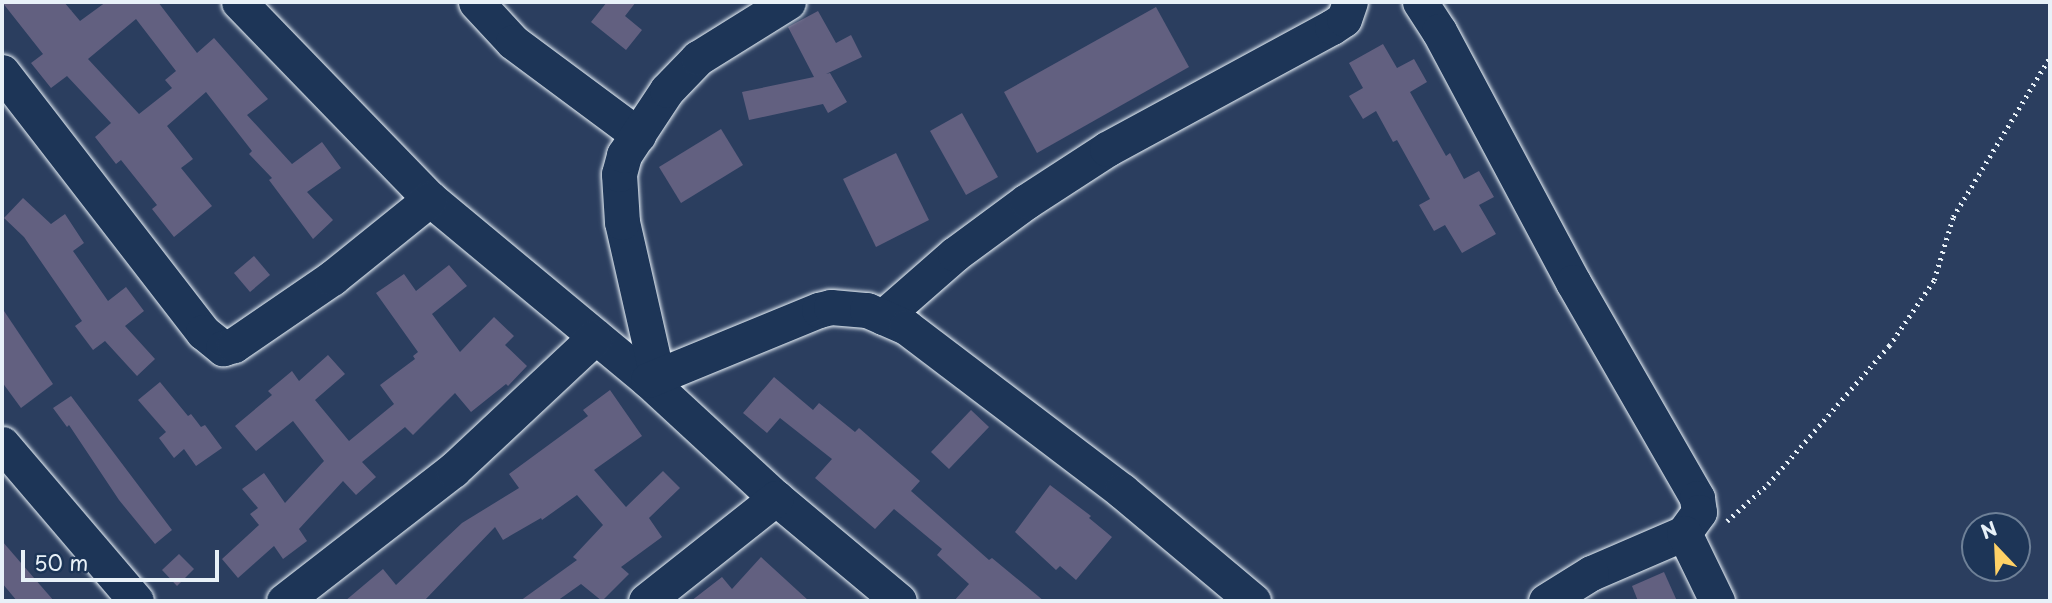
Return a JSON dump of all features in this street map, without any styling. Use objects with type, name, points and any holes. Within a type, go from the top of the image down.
[{"type":"street","points":[[239,2],[430,199],[595,337],[653,378],[776,498],[900,601]]},
{"type":"street","points":[[476,2],[513,43],[638,135]]},
{"type":"street","points":[[653,378],[620,201],[619,174],[624,155],[667,90],[698,58],[788,2]]},
{"type":"street","points":[[883,317],[955,254],[1027,201],[1107,149],[1332,27],[1344,19],[1350,2]]},
{"type":"street","points":[[1420,2],[1439,30],[1573,282],[1690,484],[1699,512],[1688,543],[1717,601]]},
{"type":"street","points":[[2,72],[203,332],[223,348],[234,345],[332,278],[430,199]]},
{"type":"street","points":[[653,378],[819,310],[831,307],[867,310],[906,327],[1112,483],[1253,601]]},
{"type":"street","points":[[284,601],[453,470],[595,337]]},
{"type":"street","points":[[2,444],[136,601]]},
{"type":"street","points":[[646,601],[776,498]]},
{"type":"street","points":[[1546,601],[1591,573],[1688,543]]},
{"type":"path","points":[[1688,543],[1768,484],[1889,346],[1934,280],[1953,217],[2050,57]]},
{"type":"building","points":[[2,2],[64,2],[80,21],[106,2],[158,2],[197,53],[214,38],[268,99],[247,115],[292,164],[322,142],[341,168],[307,192],[333,220],[313,239],[269,180],[272,178],[249,154],[252,151],[206,92],[167,126],[193,159],[181,168],[212,206],[174,237],[152,209],[157,205],[121,160],[116,164],[95,137],[111,123],[67,76],[51,88],[31,63],[43,54]],"holes":[[[136,19],[176,71],[165,80],[172,88],[139,114],[88,59]]]},
{"type":"building","points":[[607,2],[636,2],[625,16],[642,30],[626,50],[591,22]]},
{"type":"building","points":[[1156,7],[1189,67],[1037,153],[1004,92]]},
{"type":"building","points":[[818,11],[836,43],[851,35],[862,57],[826,74],[830,73],[847,102],[828,113],[823,104],[749,120],[742,92],[814,77],[788,27]]},
{"type":"building","points":[[1383,44],[1397,68],[1414,59],[1427,82],[1410,92],[1446,156],[1450,153],[1464,179],[1479,171],[1494,197],[1479,205],[1496,234],[1462,253],[1445,225],[1434,231],[1419,205],[1430,199],[1397,140],[1393,142],[1376,111],[1363,119],[1349,96],[1363,88],[1349,63]]},
{"type":"building","points":[[962,113],[998,177],[966,195],[930,131]]},
{"type":"building","points":[[721,129],[743,165],[681,203],[659,167]]},
{"type":"building","points":[[896,153],[929,220],[876,247],[843,179]]},
{"type":"building","points":[[23,198],[51,224],[65,214],[84,243],[73,251],[108,301],[126,287],[144,311],[125,326],[155,359],[137,376],[105,341],[93,350],[75,326],[82,321],[24,237],[4,218]]},
{"type":"building","points":[[254,256],[270,275],[250,292],[234,273]]},
{"type":"building","points":[[449,265],[467,286],[432,314],[460,352],[494,317],[514,336],[505,345],[527,366],[508,386],[506,384],[471,412],[455,393],[413,435],[405,427],[362,462],[376,477],[356,495],[343,481],[299,529],[307,541],[283,559],[274,546],[238,578],[222,559],[259,525],[250,514],[258,508],[242,489],[264,473],[285,503],[324,461],[293,421],[256,451],[235,426],[272,395],[268,391],[292,371],[299,381],[328,355],[345,374],[315,400],[349,441],[394,404],[380,385],[415,359],[413,356],[418,352],[376,293],[404,274],[416,291]]},
{"type":"building","points":[[2,308],[53,384],[21,408],[2,382]]},
{"type":"building","points":[[774,377],[813,410],[819,403],[855,432],[859,428],[920,481],[911,491],[989,560],[992,558],[1044,601],[954,601],[969,584],[937,555],[942,549],[894,509],[875,529],[815,478],[832,459],[780,418],[767,433],[743,413]]},
{"type":"building","points":[[160,382],[188,416],[191,414],[201,427],[205,425],[222,448],[196,466],[184,449],[174,458],[159,438],[166,432],[138,400]]},
{"type":"building","points":[[610,390],[642,436],[594,470],[626,507],[663,471],[680,488],[649,518],[662,537],[621,567],[629,574],[602,601],[581,584],[557,601],[520,601],[577,560],[573,557],[603,525],[577,495],[542,520],[541,518],[503,540],[495,527],[424,601],[345,601],[383,569],[396,585],[462,523],[519,488],[509,474],[588,416],[583,410]]},
{"type":"building","points":[[71,396],[172,530],[155,544],[119,500],[69,425],[67,427],[53,408]]},
{"type":"building","points":[[971,410],[989,427],[949,469],[931,452]]},
{"type":"building","points":[[1050,485],[1091,516],[1089,518],[1112,537],[1076,580],[1060,566],[1056,570],[1015,532]]},
{"type":"building","points":[[2,541],[54,601],[17,601],[2,583]]},
{"type":"building","points":[[179,554],[194,569],[177,586],[162,570]]},
{"type":"building","points":[[761,557],[809,601],[691,601],[722,577],[732,589]]},
{"type":"building","points":[[1664,572],[1677,601],[1638,601],[1632,586]]}]
